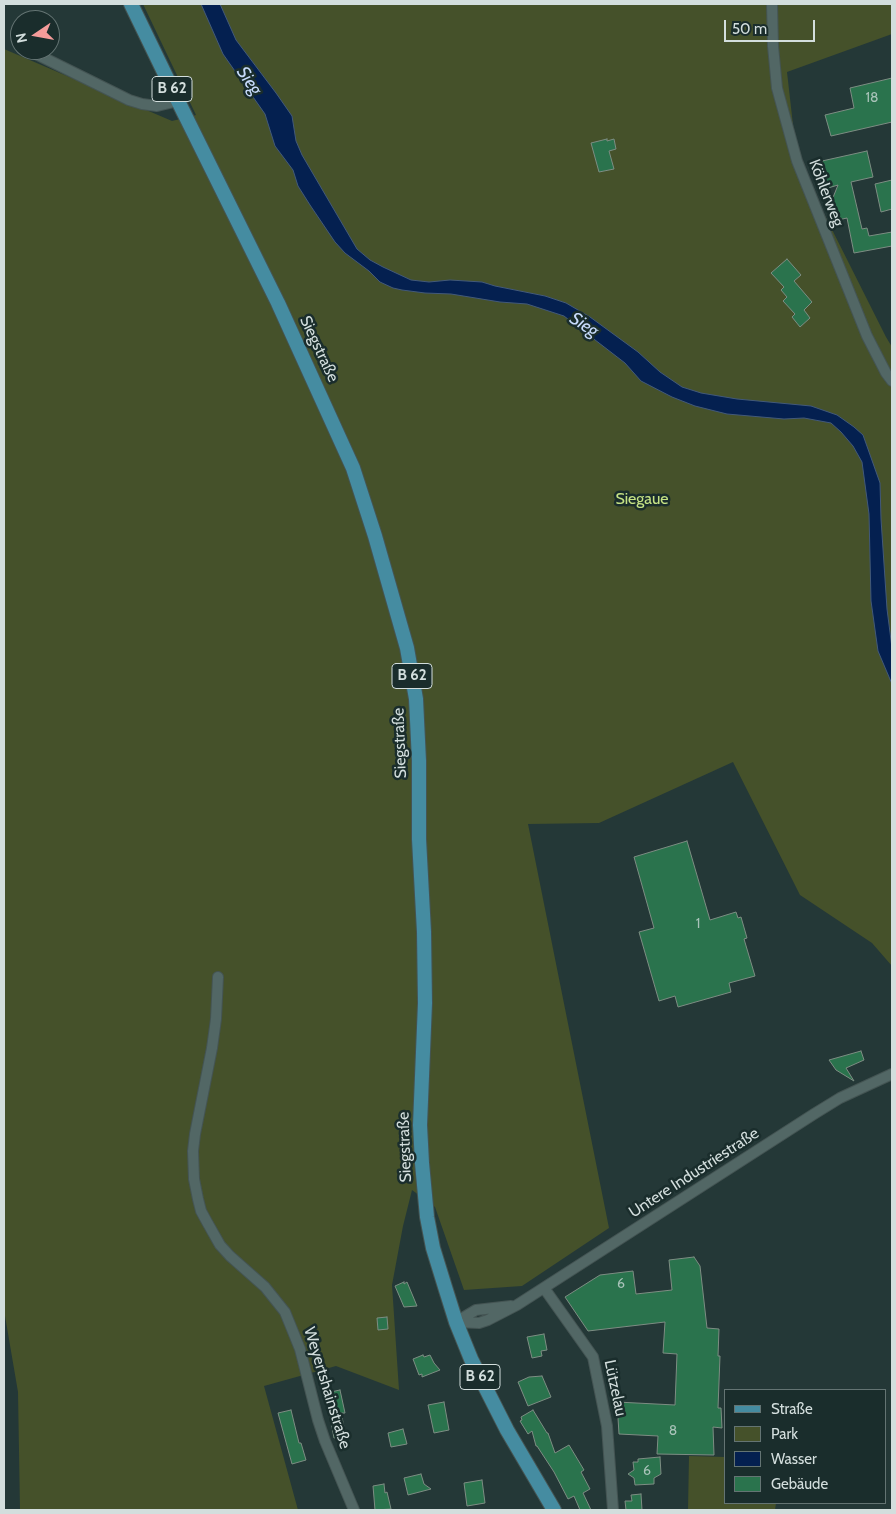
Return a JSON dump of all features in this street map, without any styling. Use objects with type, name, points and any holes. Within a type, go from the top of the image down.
[{"type":"main road","name":"Siegstraße","points":[[132,4],[278,303],[353,468],[375,536],[407,648],[416,699],[419,761],[419,839],[424,932],[425,1003],[420,1124],[427,1217],[433,1248],[456,1322],[471,1359],[507,1430],[554,1510]]},
{"type":"street","name":"Köhlerweg","points":[[772,4],[773,53],[777,88],[797,161],[867,336],[892,381]]},
{"type":"street","points":[[49,60],[135,102],[157,106],[178,101]]},
{"type":"street","name":"Weyertshainstraße","points":[[218,977],[216,1019],[212,1048],[193,1151],[194,1179],[201,1211],[220,1244],[230,1256],[266,1287],[285,1312],[300,1349],[318,1420],[354,1510]]},
{"type":"street","name":"Untere Industriestraße","points":[[456,1322],[476,1310],[517,1305],[814,1114],[848,1094],[892,1074]]},
{"type":"street","name":"Lützelau","points":[[544,1288],[594,1357],[607,1426],[613,1510]]},
{"type":"green space","name":"Siegaue","points":[[143,4],[892,4],[892,34],[787,72],[797,160],[892,347],[892,648],[879,652],[892,684],[892,966],[872,943],[800,895],[733,762],[599,823],[528,824],[609,1228],[522,1286],[464,1290],[435,1207],[412,1190],[392,1285],[399,1390],[336,1366],[264,1386],[298,1510],[20,1510],[18,1392],[4,1310],[4,49],[10,52],[10,60],[30,60],[172,121],[196,115]]},
{"type":"green space","points":[[689,1456],[724,1457],[724,1504],[776,1504],[775,1510],[688,1510]]},
{"type":"water","name":"Sieg","points":[[201,4],[220,4],[236,40],[292,116],[296,141],[302,155],[357,249],[370,260],[411,280],[482,282],[545,296],[566,303],[590,317],[682,387],[701,393],[737,399],[811,406],[837,415],[863,435],[880,483],[887,609],[892,648],[892,684],[878,651],[871,601],[869,514],[862,462],[853,446],[841,432],[831,423],[804,418],[784,419],[727,414],[695,406],[672,397],[641,381],[625,363],[564,316],[527,304],[402,290],[380,282],[345,253],[335,242],[310,205],[298,186],[293,170],[275,146],[265,114],[223,54]]},
{"type":"building","points":[[892,78],[892,122],[831,136],[825,115],[854,108],[850,88]]},
{"type":"building","points":[[607,139],[607,141],[614,139],[616,149],[609,151],[614,169],[599,172],[591,143]]},
{"type":"building","points":[[867,151],[873,177],[851,182],[862,229],[867,228],[869,236],[892,232],[892,246],[854,253],[847,218],[838,220],[834,210],[832,200],[838,185],[828,188],[822,161]]},
{"type":"building","points":[[892,180],[892,209],[881,212],[875,184]]},
{"type":"building","points":[[787,259],[801,275],[794,281],[812,302],[804,310],[810,318],[800,327],[792,317],[795,314],[783,301],[787,297],[781,290],[784,287],[771,273]]},
{"type":"building","points":[[687,841],[710,920],[736,912],[738,918],[741,917],[747,938],[744,939],[755,976],[729,983],[731,992],[678,1007],[675,996],[659,1001],[639,932],[654,928],[634,857]]},
{"type":"building","points":[[861,1051],[864,1060],[846,1068],[854,1081],[836,1070],[829,1060]]},
{"type":"building","points":[[694,1257],[700,1266],[707,1328],[719,1329],[718,1408],[721,1408],[722,1428],[713,1427],[714,1455],[657,1454],[658,1436],[619,1434],[617,1402],[675,1405],[677,1354],[663,1353],[665,1322],[588,1331],[565,1297],[600,1275],[633,1271],[636,1294],[672,1290],[669,1260]]},
{"type":"building","points":[[404,1282],[404,1284],[407,1282],[417,1306],[404,1307],[395,1286]]},
{"type":"building","points":[[387,1317],[388,1329],[378,1330],[377,1318]]},
{"type":"building","points":[[544,1334],[547,1350],[541,1351],[542,1356],[532,1358],[527,1337]]},
{"type":"building","points":[[423,1355],[424,1357],[430,1355],[440,1370],[422,1377],[422,1374],[419,1375],[413,1359]]},
{"type":"building","points":[[542,1376],[551,1397],[528,1406],[518,1382],[529,1377]]},
{"type":"building","points":[[340,1390],[345,1413],[341,1413],[346,1436],[334,1438],[326,1393]]},
{"type":"building","points":[[444,1402],[449,1430],[434,1433],[428,1405]]},
{"type":"building","points":[[291,1410],[299,1443],[301,1443],[306,1460],[292,1464],[278,1413]]},
{"type":"building","points":[[533,1410],[548,1433],[555,1453],[569,1445],[584,1470],[581,1472],[590,1489],[583,1493],[591,1510],[580,1510],[574,1496],[568,1499],[554,1472],[536,1446],[532,1431],[528,1434],[520,1421],[522,1420],[521,1417]]},
{"type":"building","points":[[403,1429],[407,1444],[391,1447],[388,1433]]},
{"type":"building","points":[[660,1457],[661,1474],[654,1478],[654,1484],[635,1485],[634,1478],[628,1474],[634,1470],[633,1462],[638,1462],[638,1459]]},
{"type":"building","points":[[421,1474],[424,1484],[431,1489],[408,1495],[404,1478]]},
{"type":"building","points":[[482,1480],[485,1503],[467,1506],[464,1483]]},
{"type":"building","points":[[384,1484],[391,1509],[375,1510],[373,1486]]},
{"type":"building","points":[[641,1494],[642,1510],[626,1510],[625,1501],[632,1501],[631,1495]]}]
